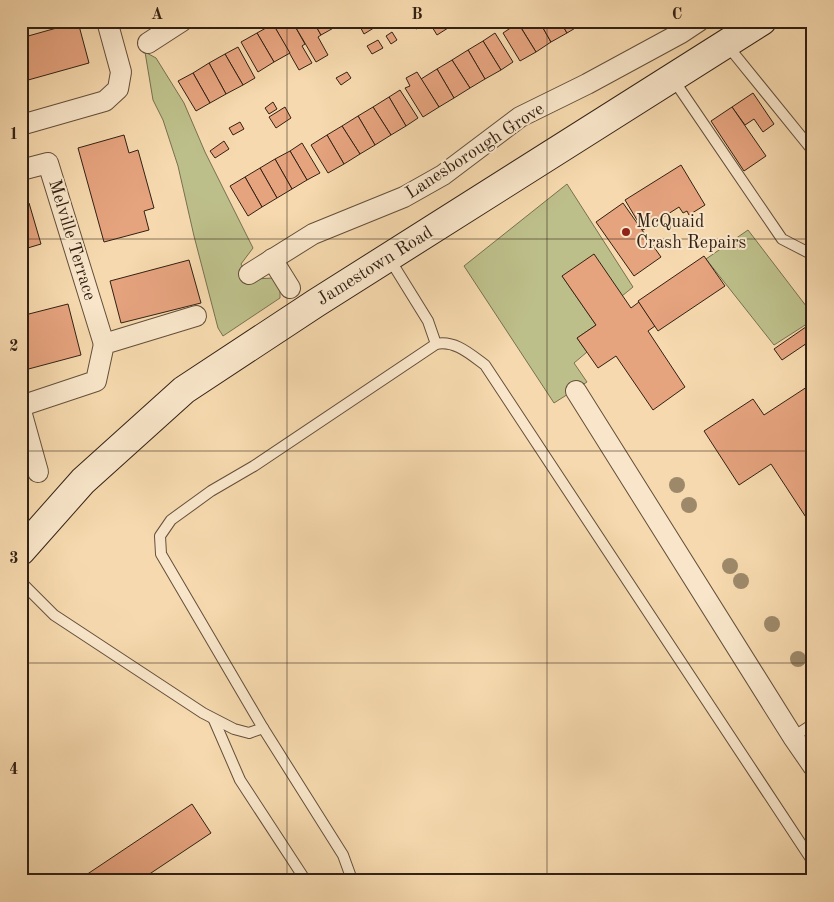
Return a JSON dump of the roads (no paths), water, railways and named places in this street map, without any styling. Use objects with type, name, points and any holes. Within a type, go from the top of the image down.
[{"type":"street","points":[[21,125],[105,100],[118,89],[121,72],[106,21]]},
{"type":"street","name":"Lanesborough Grove","points":[[248,274],[313,234],[404,197],[428,184],[444,175],[520,117],[613,70],[681,33],[699,21]]},
{"type":"street","name":"Jamestown Road","points":[[21,551],[83,482],[184,390],[252,344],[762,21]]},
{"type":"street","points":[[148,42],[175,23]]},
{"type":"street","name":"Melville Terrace","points":[[21,170],[48,163],[104,344]]},
{"type":"street","points":[[272,259],[290,288]]},
{"type":"street","points":[[21,406],[96,381],[104,344],[196,316]]},
{"type":"street","points":[[576,391],[813,766]]},
{"type":"street","points":[[21,411],[38,472]]},
{"type":"lane","points":[[726,44],[813,152]]},
{"type":"lane","points":[[672,78],[782,239],[813,255]]},
{"type":"lane","points":[[389,257],[428,321],[436,344]]},
{"type":"lane","points":[[350,881],[351,877],[343,855],[263,728],[161,554],[160,536],[171,520],[211,491],[254,466],[436,344],[447,342],[467,352],[485,365],[813,862]]},
{"type":"lane","points":[[21,582],[54,615],[214,720],[249,733],[263,728]]},
{"type":"lane","points":[[214,720],[240,780],[306,881]]},
{"type":"lane","points":[[793,737],[813,724]]},
{"type":"place","name":"McQuaid Crash Repairs","points":[[626,232]]}]
